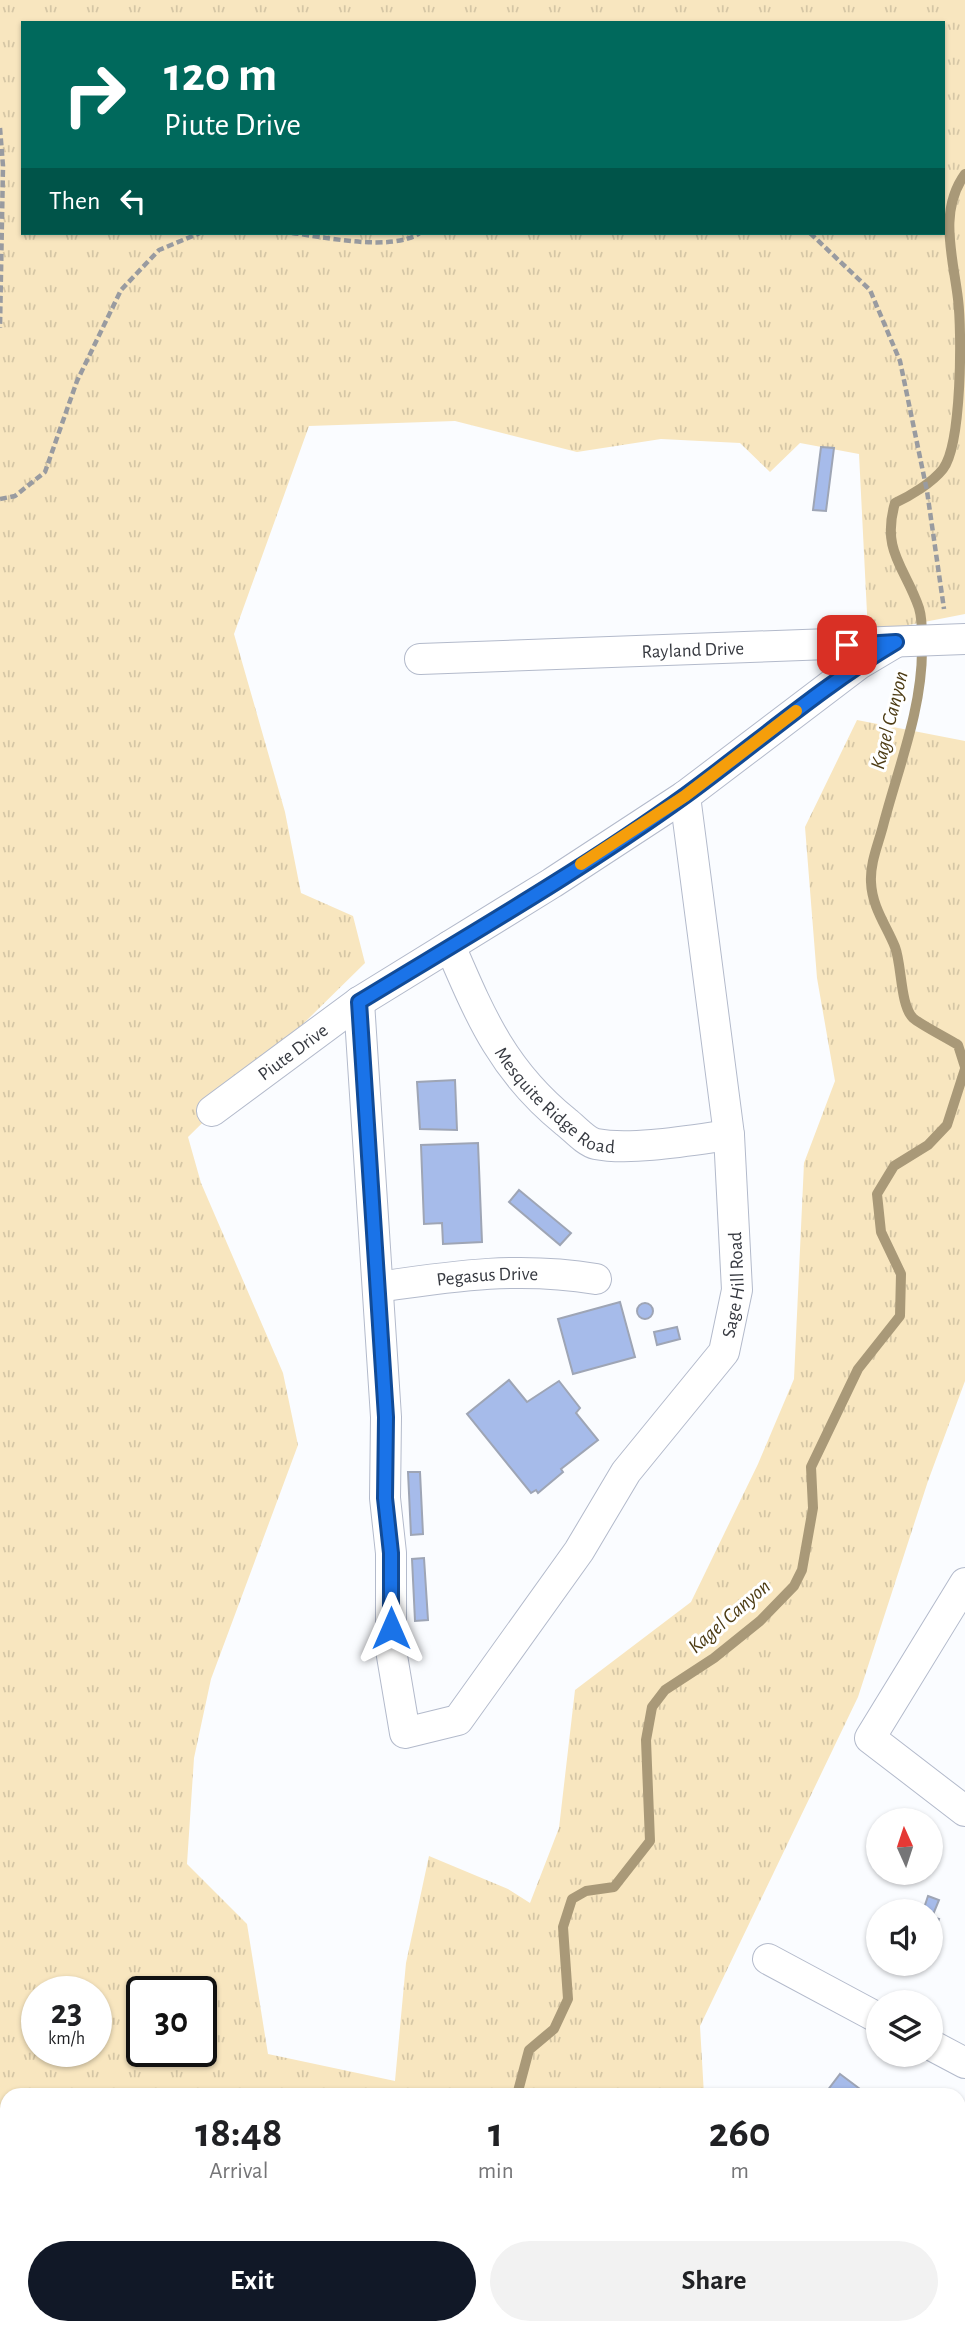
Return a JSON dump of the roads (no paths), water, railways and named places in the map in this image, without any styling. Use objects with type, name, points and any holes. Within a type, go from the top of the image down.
[{"type":"street","name":"Rayland Drive","points":[[420,659],[952,639]]},
{"type":"street","name":"Piute Drive","points":[[212,1111],[359,1002],[685,796],[859,664],[898,642]]},
{"type":"street","name":"Sage Hill Road","points":[[378,1287],[386,1417],[385,1498],[391,1553],[391,1650],[405,1733],[458,1720],[579,1551],[626,1472],[724,1352],[737,1290],[729,1135],[685,796]]},
{"type":"street","name":"Mesquite Ridge Road","points":[[450,946],[485,1028],[520,1078],[549,1108],[594,1144],[664,1144],[729,1135]]},
{"type":"street","points":[[359,1002],[378,1287]]},
{"type":"street","name":"Pegasus Drive","points":[[378,1287],[490,1271],[557,1272],[596,1279]]},
{"type":"street","points":[[965,1583],[870,1738],[965,1811]]},
{"type":"street","points":[[768,1959],[866,2012]]},
{"type":"street","points":[[943,2051],[965,2063]]},
{"type":"waterway","name":"Kagel Canyon","points":[[965,174],[957,188],[950,219],[960,336],[954,436],[943,469],[920,489],[895,503],[891,520],[896,558],[913,594],[922,623],[921,672],[914,717],[875,854],[871,882],[877,908],[895,947],[903,995],[909,1012],[917,1021],[958,1045],[965,1067]]},
{"type":"waterway","name":"Kagel Canyon","points":[[519,2088],[529,2050],[554,2029],[568,1999],[563,1927],[572,1899],[586,1891],[614,1887],[650,1841],[646,1740],[652,1707],[665,1690],[714,1658],[760,1621],[794,1586],[802,1570],[813,1508],[811,1467],[858,1369],[900,1316],[901,1274],[881,1232],[877,1194],[894,1166],[928,1145],[947,1125],[965,1069]]}]
